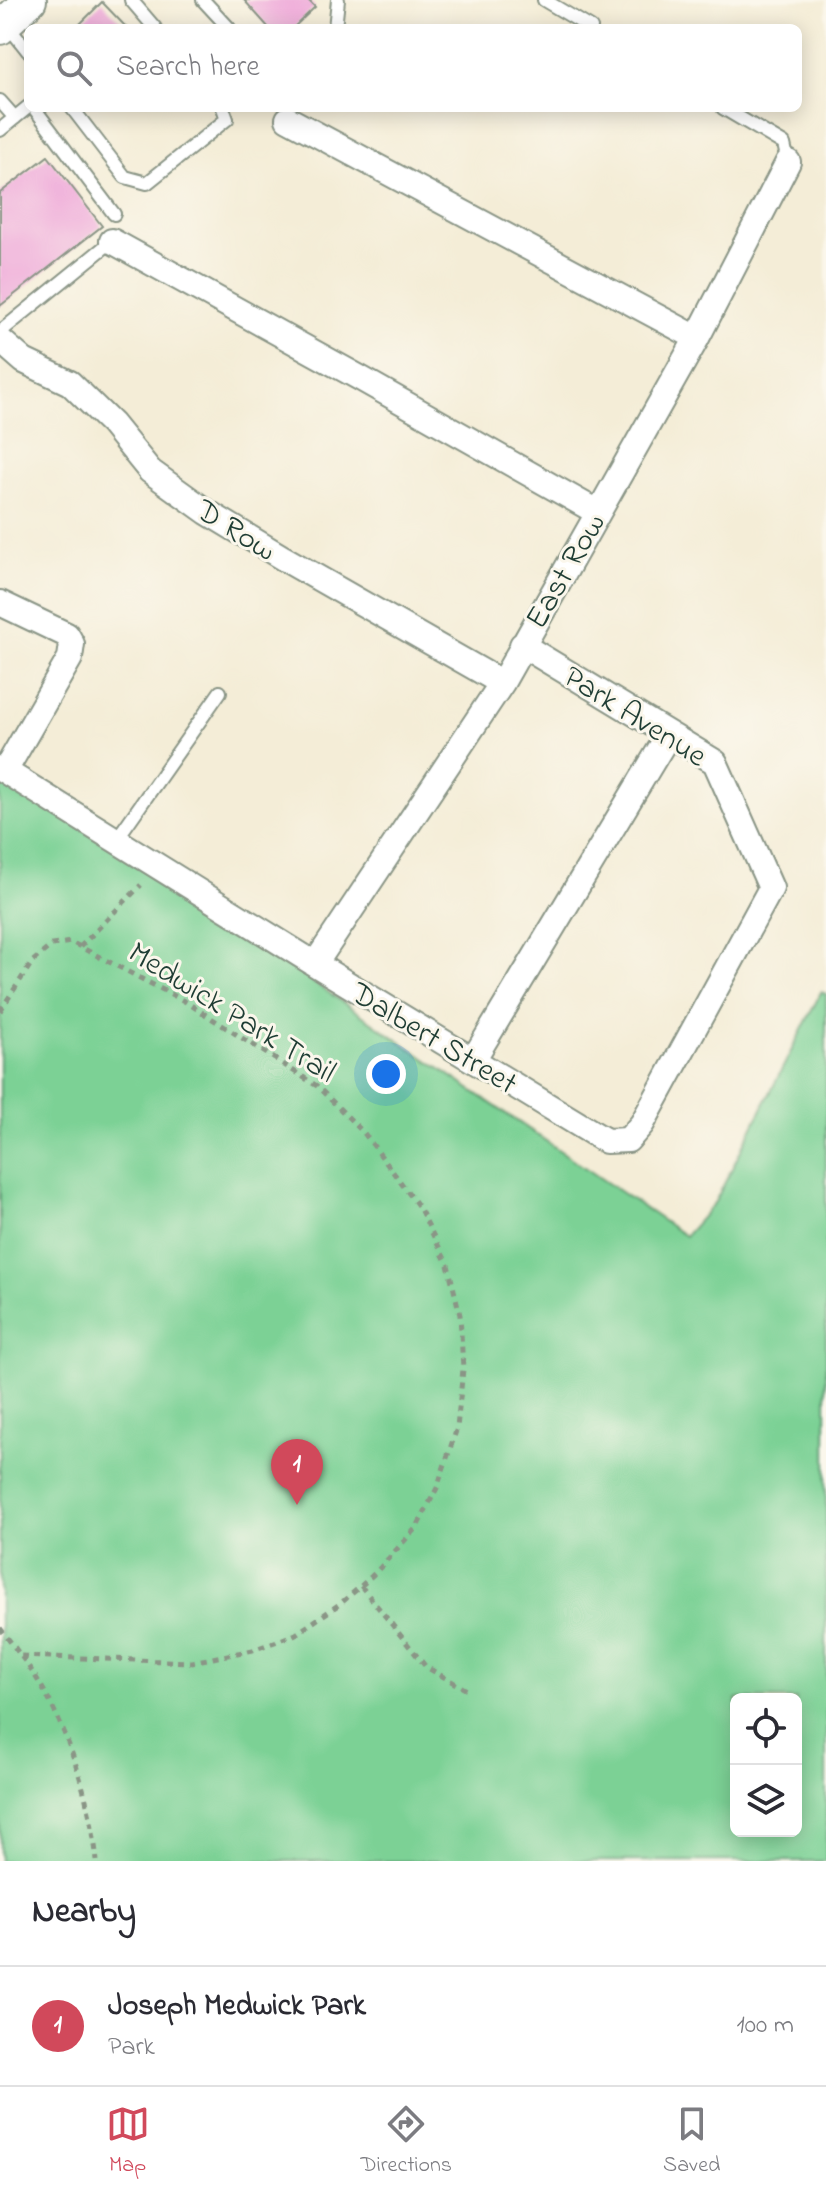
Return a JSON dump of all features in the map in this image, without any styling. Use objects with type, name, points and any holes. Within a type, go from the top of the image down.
[{"type":"main road","points":[[3,25],[30,0]]},
{"type":"street","points":[[288,119],[697,338]]},
{"type":"street","name":"East Row","points":[[315,964],[502,683],[697,338],[788,162]]},
{"type":"street","points":[[112,241],[597,512]]},
{"type":"street","name":"D Row","points":[[0,340],[24,361],[70,383],[112,424],[150,471],[207,512],[502,683]]},
{"type":"street","points":[[0,603],[67,635],[72,644],[70,658],[2,770]]},
{"type":"street","name":"Park Avenue","points":[[522,645],[715,762],[771,888]]},
{"type":"street","points":[[473,1060],[669,734]]},
{"type":"street","name":"Dalbert Street","points":[[2,770],[606,1141],[628,1140],[642,1124],[771,888]]},
{"type":"lane","points":[[131,0],[152,24]]},
{"type":"lane","points":[[203,0],[225,24]]},
{"type":"lane","points":[[335,24],[338,0]]},
{"type":"lane","points":[[544,0],[584,24]]},
{"type":"lane","points":[[3,25],[24,47]]},
{"type":"lane","points":[[0,101],[15,118]]},
{"type":"lane","points":[[0,130],[24,110]]},
{"type":"lane","points":[[37,112],[114,214]]},
{"type":"lane","points":[[75,112],[125,177],[147,183],[227,119],[224,112]]},
{"type":"lane","points":[[730,112],[784,144],[788,162]]},
{"type":"lane","points":[[0,332],[112,241]]},
{"type":"lane","points":[[116,840],[220,692]]},
{"type":"path","points":[[80,947],[159,867]]},
{"type":"path","name":"Medwick Park Trail","points":[[0,1011],[33,961],[52,945],[71,942],[186,1002],[317,1086],[364,1133],[419,1207],[448,1265],[460,1315],[463,1356],[457,1428],[437,1488],[417,1527],[361,1586],[296,1634],[253,1650],[192,1662],[21,1656]]},
{"type":"path","points":[[361,1586],[426,1667],[467,1690]]},
{"type":"path","points":[[0,1628],[48,1697],[66,1736],[87,1801],[97,1861]]},
{"type":"green space","points":[[0,768],[685,1236],[715,1202],[821,992],[826,994],[826,1861],[0,1861]]},
{"type":"building","points":[[244,0],[308,0],[315,7],[297,24],[265,24]]},
{"type":"building","points":[[102,2],[123,24],[80,24]]},
{"type":"building","points":[[48,156],[102,226],[0,306],[0,193]]},
{"type":"place","name":"Joseph Medwick Park","points":[[297,1505]]}]
